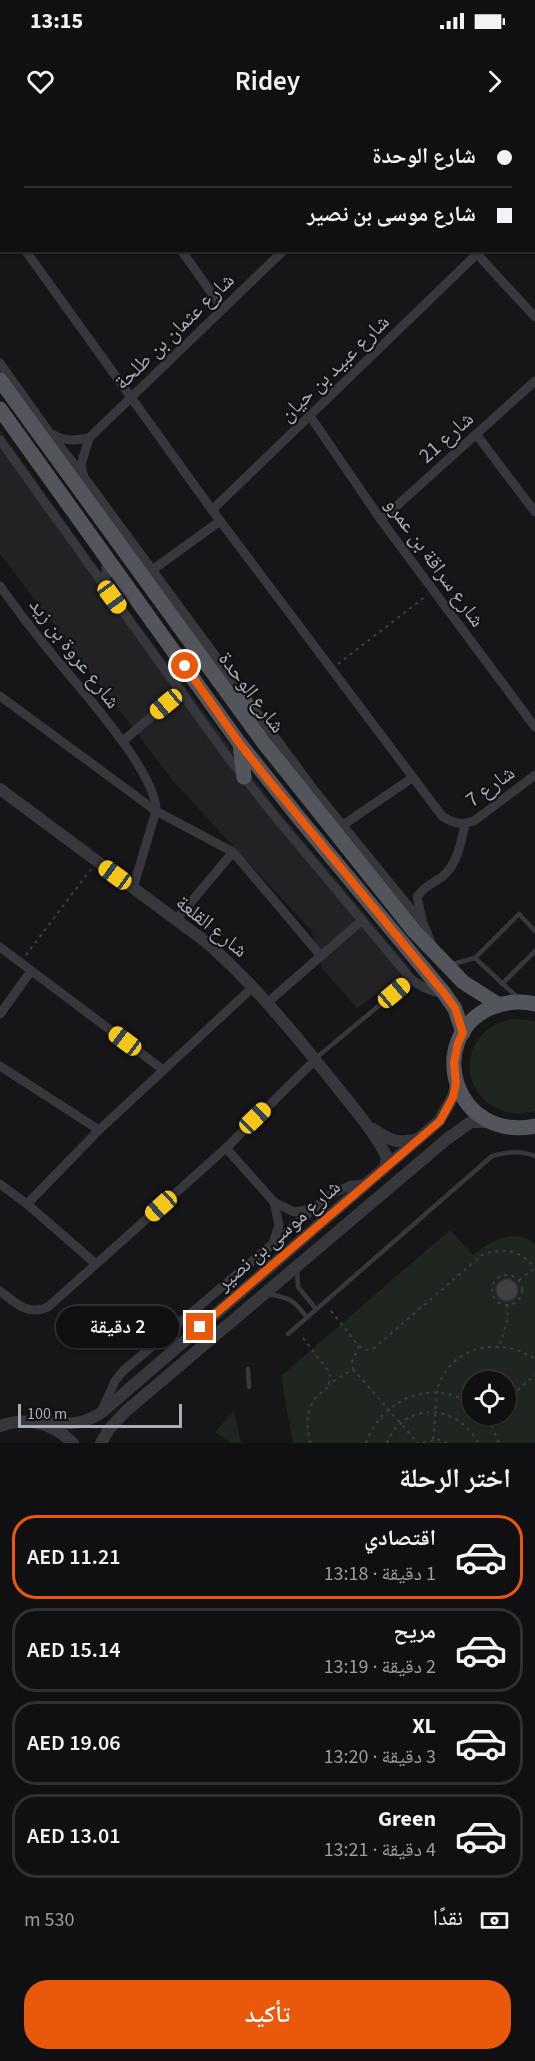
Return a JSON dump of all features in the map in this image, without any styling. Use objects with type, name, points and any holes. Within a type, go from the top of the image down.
[{"type":"main road","name":"شارع الوحدة","points":[[0,380],[249,724],[414,931],[463,982],[499,1005]]},
{"type":"main road","name":"شارع الوحدة","points":[[0,409],[240,744],[343,873],[444,993],[455,1008],[463,1033]]},
{"type":"main road","points":[[243,692],[249,724]]},
{"type":"main road","points":[[240,744],[244,777]]},
{"type":"main road","points":[[528,1003],[499,1005],[484,1011],[463,1033],[458,1043],[454,1063],[456,1083],[468,1106],[488,1122],[511,1128],[535,1126]]},
{"type":"street","points":[[26,252],[212,510],[412,778],[442,816],[453,823],[465,824],[453,865],[444,875],[421,891],[417,897],[435,954]]},
{"type":"street","points":[[182,252],[223,309]]},
{"type":"street","name":"شارع عثمان بن طلحة","points":[[89,438],[282,252]]},
{"type":"street","points":[[479,252],[535,317]]},
{"type":"street","name":"شارع عبيد بن حيان","points":[[212,510],[479,252]]},
{"type":"street","points":[[0,363],[314,790],[424,925]]},
{"type":"street","name":"شارع 21","points":[[381,520],[535,381]]},
{"type":"street","name":"شارع سراقة بن عمرو","points":[[310,416],[381,520],[535,728]]},
{"type":"street","points":[[49,432],[73,441],[89,438],[81,465],[84,477]]},
{"type":"street","points":[[476,434],[535,512]]},
{"type":"street","points":[[0,440],[244,777],[411,979],[434,993],[444,993]]},
{"type":"street","points":[[151,571],[220,520]]},
{"type":"street","points":[[106,557],[106,588]]},
{"type":"street","name":"شارع عروة بن زيد","points":[[0,586],[123,741],[151,787],[156,811]]},
{"type":"street","points":[[123,741],[181,692]]},
{"type":"street","points":[[0,696],[156,811],[232,852],[321,956]]},
{"type":"street","name":"شارع 7","points":[[465,824],[474,821],[535,775]]},
{"type":"street","points":[[343,825],[412,778]]},
{"type":"street","name":"شارع القلعة","points":[[0,789],[227,960],[267,1003],[367,1125],[387,1157],[385,1168]]},
{"type":"street","points":[[133,888],[156,811]]},
{"type":"street","points":[[176,920],[232,852]]},
{"type":"street","points":[[267,1003],[362,921]]},
{"type":"street","points":[[0,947],[162,1069]]},
{"type":"street","points":[[0,1014],[31,971]]},
{"type":"street","points":[[27,1204],[162,1069],[252,988]]},
{"type":"street","points":[[0,1291],[30,1311],[39,1311],[48,1307],[226,1148],[315,1060]]},
{"type":"street","points":[[0,1066],[99,1130]]},
{"type":"street","name":"شارع موسى بن نصير","points":[[0,1426],[27,1420],[69,1425],[86,1422],[101,1413],[440,1121],[453,1097],[456,1083]]},
{"type":"street","name":"شارع موسى بن نصير","points":[[101,1443],[109,1429],[126,1411],[457,1131],[471,1122],[488,1122]]},
{"type":"street","name":"شارع القلعة","points":[[367,1125],[393,1141],[405,1142],[418,1139]]},
{"type":"street","points":[[226,1148],[274,1202],[294,1212],[313,1209]]},
{"type":"street","points":[[0,1184],[27,1204],[96,1264]]},
{"type":"street","points":[[101,1413],[115,1381],[123,1371],[313,1209],[341,1188],[366,1184]]},
{"type":"street","points":[[272,1244],[278,1234],[279,1225],[274,1202]]},
{"type":"street","points":[[43,1423],[61,1432],[73,1443]]},
{"type":"lane","points":[[446,966],[475,958],[519,914],[535,931]]},
{"type":"lane","points":[[502,984],[535,951]]},
{"type":"lane","points":[[475,958],[502,984],[528,1003]]},
{"type":"lane","points":[[315,1060],[411,979]]},
{"type":"lane","points":[[288,1334],[492,1156],[510,1152],[525,1152],[535,1156]]},
{"type":"lane","points":[[297,1266],[298,1287],[316,1309]]},
{"type":"lane","points":[[265,1293],[285,1296],[308,1317]]},
{"type":"lane","points":[[248,1370],[249,1388]]},
{"type":"path","points":[[331,670],[433,590]]},
{"type":"path","points":[[20,963],[97,862]]},
{"type":"path","points":[[331,1311],[359,1346],[366,1350],[373,1349],[482,1255],[506,1250],[518,1252],[535,1268],[519,1280]]},
{"type":"path","points":[[507,1277],[519,1280],[522,1288],[521,1296],[516,1303],[507,1306],[499,1303],[492,1292],[496,1280],[507,1277]]},
{"type":"path","points":[[500,1346],[508,1318],[507,1300]]},
{"type":"path","points":[[303,1338],[330,1373],[329,1387],[315,1398],[309,1410],[307,1422],[310,1443]]},
{"type":"path","points":[[359,1346],[352,1362],[353,1369],[418,1443]]},
{"type":"path","points":[[433,1439],[437,1392],[443,1377],[460,1358],[483,1347],[500,1346],[513,1348],[535,1359]]},
{"type":"path","points":[[330,1373],[329,1384],[353,1369]]},
{"type":"path","points":[[516,1391],[535,1375]]},
{"type":"path","points":[[366,1443],[372,1428],[389,1409],[404,1399],[418,1394],[437,1392],[462,1400]]},
{"type":"path","points":[[387,1443],[395,1430],[412,1417],[436,1412],[446,1414],[464,1424],[478,1443]]},
{"type":"path","points":[[491,1425],[500,1443]]},
{"type":"path","points":[[423,1443],[433,1439],[447,1443]]},
{"type":"shaded area","points":[[0,430],[122,602],[275,807],[412,970],[357,1008],[322,968],[312,931],[174,782],[0,554]]},
{"type":"shaded area","points":[[512,1019],[535,1022],[535,1111],[517,1113],[500,1110],[487,1102],[477,1091],[471,1077],[470,1062],[474,1047],[487,1030]]},
{"type":"shaded area","points":[[450,1230],[473,1255],[495,1241],[511,1236],[527,1239],[535,1244],[535,1443],[293,1443],[281,1376]]},
{"type":"shaded area","points":[[234,1411],[241,1443],[231,1443],[215,1432]]},
{"type":"building","points":[[507,1279],[515,1282],[518,1290],[515,1298],[507,1301],[499,1298],[496,1290],[499,1282]]},
{"type":"route","points":[[185,666],[261,771],[444,993],[455,1008],[463,1033],[455,1053],[456,1083],[453,1097],[440,1121],[200,1327]]}]
